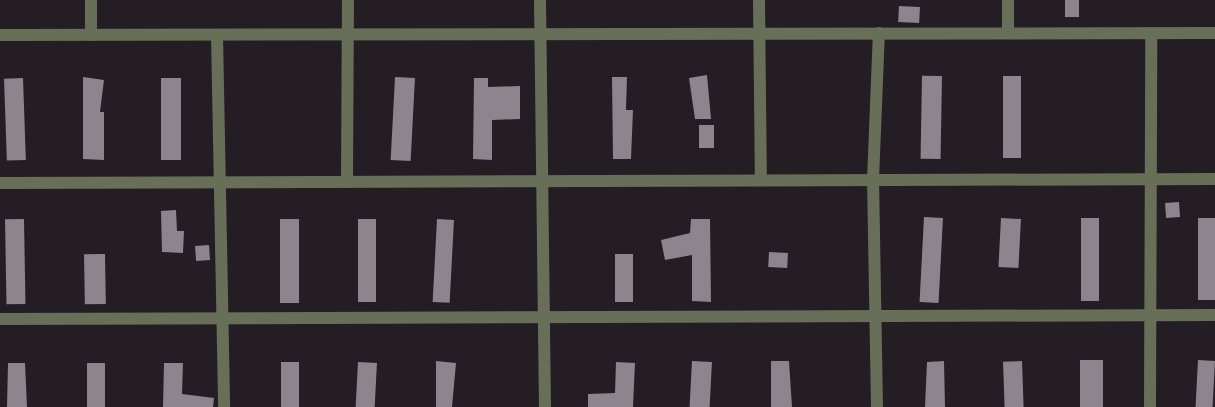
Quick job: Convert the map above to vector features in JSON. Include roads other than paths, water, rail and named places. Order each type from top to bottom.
[{"type":"street","points":[[91,0],[91,35]]},
{"type":"street","points":[[347,182],[348,0]]},
{"type":"street","points":[[540,0],[540,181],[545,407]]},
{"type":"street","points":[[759,0],[761,180]]},
{"type":"street","points":[[1008,0],[1008,33]]},
{"type":"street","points":[[0,36],[1215,32]]},
{"type":"street","points":[[877,407],[874,316],[874,180],[879,33]]},
{"type":"street","points":[[1150,407],[1151,33]]},
{"type":"street","points":[[217,35],[224,407]]},
{"type":"street","points":[[0,183],[1215,179]]},
{"type":"street","points":[[0,319],[1215,315]]}]
